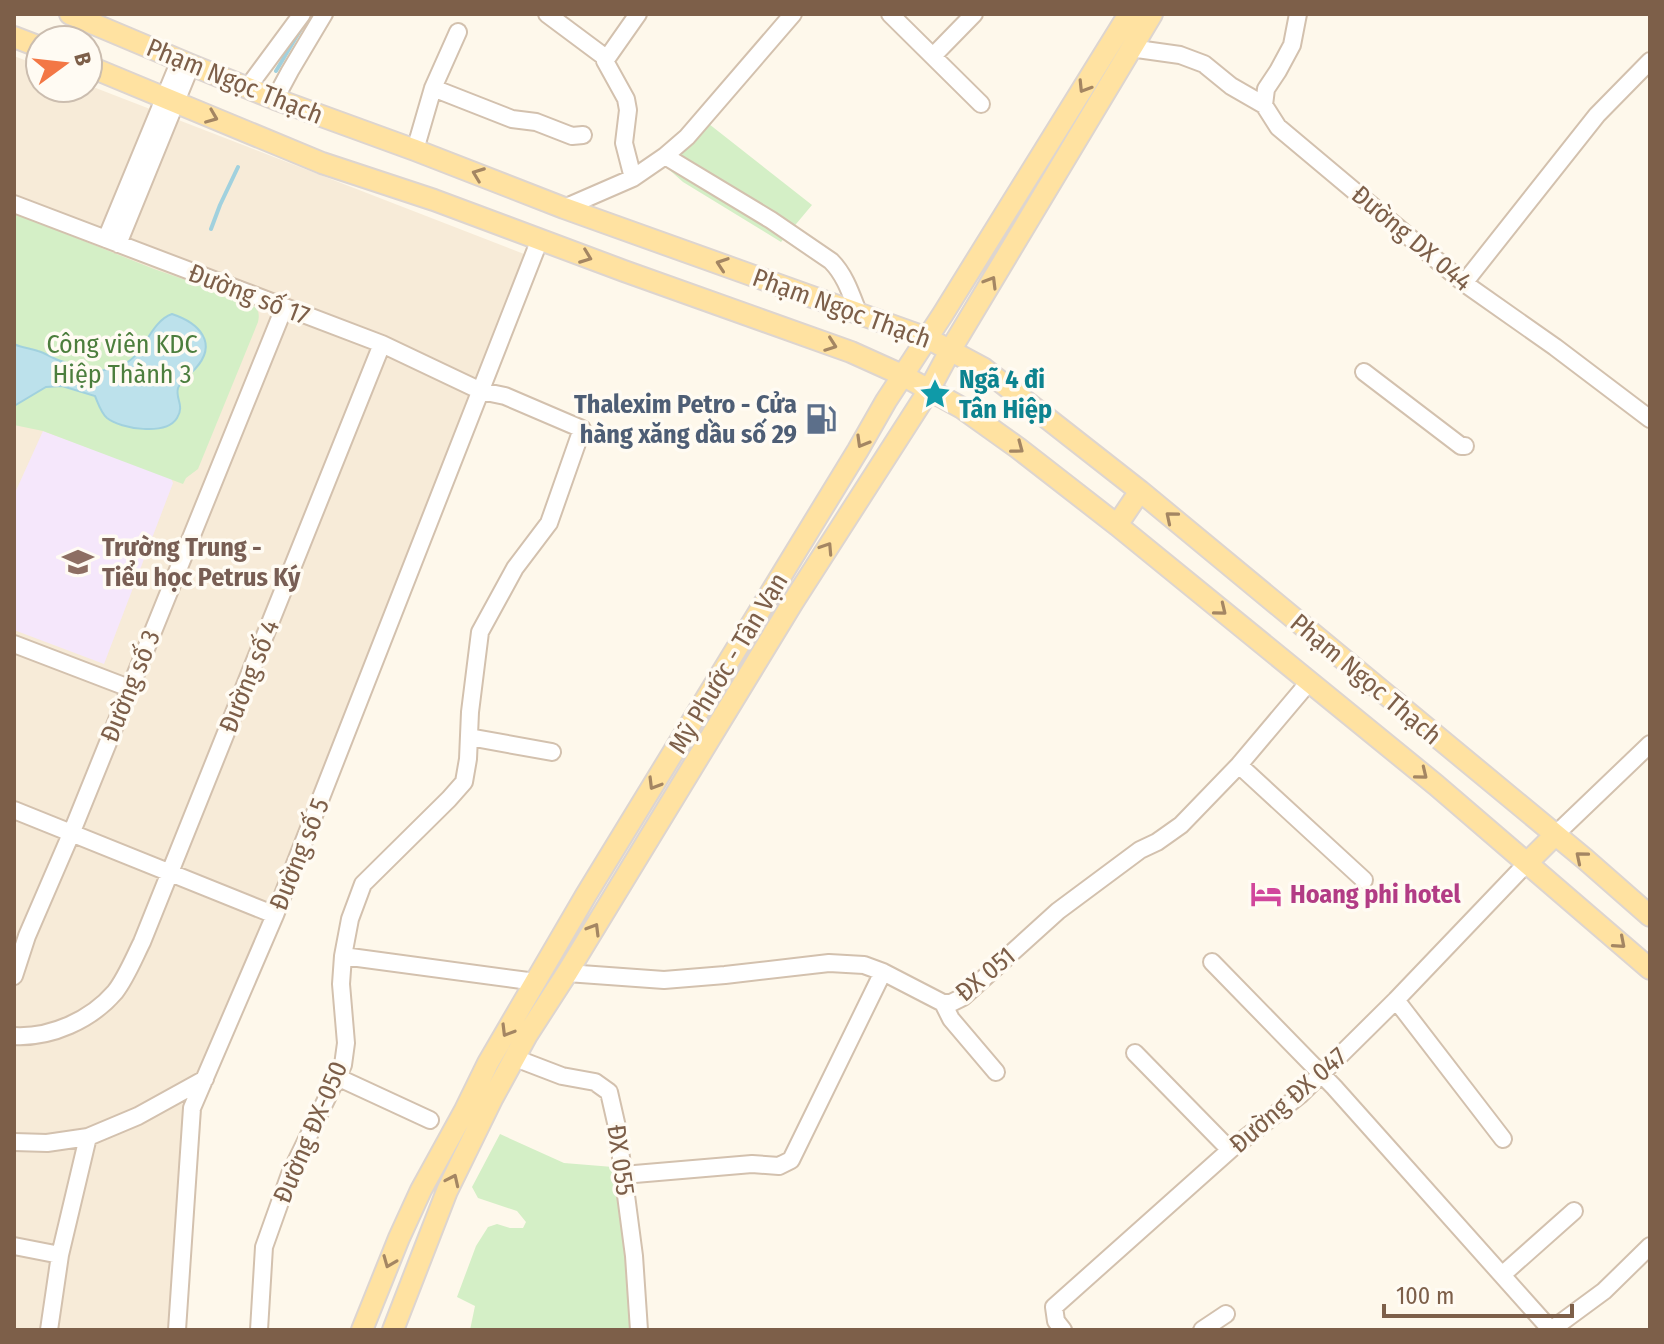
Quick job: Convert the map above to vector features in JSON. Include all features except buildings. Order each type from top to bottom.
[{"type":"main road","name":"Phạm Ngọc Thạch","points":[[70,14],[275,99],[564,208],[858,312],[951,349],[983,368],[1140,491],[1650,916]]},
{"type":"main road","name":"Mỹ Phước - Tân Vạn","points":[[362,1330],[421,1190],[488,1063],[586,895],[902,375],[1129,14]]},
{"type":"main road","name":"Mỹ Phước - Tân Vạn","points":[[393,1330],[447,1191],[515,1058],[793,602],[929,390],[1152,14]]},
{"type":"main road","name":"Phạm Ngọc Thạch","points":[[104,73],[322,163],[434,200],[851,352],[902,375],[962,408],[1117,525],[1436,785],[1650,969]]},
{"type":"main road","points":[[1117,525],[1140,491]]},
{"type":"main road","points":[[1527,863],[1555,835]]},
{"type":"street","points":[[248,87],[302,14]]},
{"type":"street","points":[[275,99],[324,14]]},
{"type":"street","points":[[547,14],[606,58]]},
{"type":"street","points":[[633,178],[624,143],[628,110],[626,99],[605,63],[638,14]]},
{"type":"street","points":[[564,208],[633,178],[665,156],[687,137],[793,14]]},
{"type":"street","points":[[890,14],[981,104]]},
{"type":"street","points":[[934,55],[974,14]]},
{"type":"street","points":[[1130,48],[1180,55],[1204,64],[1231,86],[1264,105],[1266,89],[1292,45],[1298,14]]},
{"type":"street","points":[[415,150],[433,88],[458,32]]},
{"type":"street","points":[[1464,283],[1597,115],[1650,61]]},
{"type":"street","points":[[112,242],[185,63]]},
{"type":"street","points":[[433,88],[512,119],[536,122],[572,136],[583,135]]},
{"type":"street","name":"Đường DX 044","points":[[1264,105],[1278,127],[1464,283],[1650,419]]},
{"type":"street","points":[[665,156],[771,220],[831,261],[847,284],[858,312]]},
{"type":"street","name":"Đường số 17","points":[[14,204],[382,344],[481,391],[505,396],[582,429]]},
{"type":"street","name":"Đường số 5","points":[[177,1330],[192,1108],[275,915],[540,239]]},
{"type":"street","name":"Đường số 3","points":[[14,976],[20,933],[71,834],[284,308]]},
{"type":"street","name":"Đường số 4","points":[[14,1036],[25,1037],[69,1026],[96,1010],[116,990],[142,942],[382,344]]},
{"type":"street","points":[[1364,372],[1465,446]]},
{"type":"street","name":"Đường ĐX-050","points":[[259,1330],[264,1247],[290,1174],[343,1065],[346,1043],[341,984],[350,919],[363,884],[464,782],[480,632],[515,568],[549,523],[582,429]]},
{"type":"street","points":[[14,644],[129,688]]},
{"type":"street","name":"ĐX 051","points":[[567,973],[664,980],[829,963],[864,965],[943,1003],[951,1003],[963,997],[1058,911],[1140,850],[1181,825],[1239,765],[1309,682]]},
{"type":"street","points":[[469,737],[552,752]]},
{"type":"street","points":[[1555,835],[1650,744]]},
{"type":"street","points":[[1239,765],[1364,880]]},
{"type":"street","points":[[14,810],[275,915]]},
{"type":"street","name":"Đường ĐX 047","points":[[1063,1330],[1056,1321],[1054,1307],[1230,1150],[1300,1095],[1527,863]]},
{"type":"street","points":[[343,956],[536,982]]},
{"type":"street","points":[[1212,962],[1321,1074],[1551,1330],[1604,1291],[1650,1246]]},
{"type":"street","points":[[623,1175],[752,1164],[779,1166],[791,1160],[883,972]]},
{"type":"street","points":[[1396,1000],[1503,1139]]},
{"type":"street","points":[[943,1003],[951,1019],[996,1072]]},
{"type":"street","points":[[1135,1053],[1230,1150]]},
{"type":"street","name":"ĐX 055","points":[[515,1058],[562,1076],[595,1082],[609,1092],[617,1127],[634,1256],[639,1330]]},
{"type":"street","points":[[337,1077],[430,1120]]},
{"type":"street","points":[[14,1142],[47,1143],[88,1137],[138,1116],[205,1079]]},
{"type":"street","points":[[49,1330],[60,1255],[88,1137]]},
{"type":"street","points":[[1502,1275],[1574,1211]]},
{"type":"street","points":[[14,1246],[60,1255]]},
{"type":"street","points":[[1202,1330],[1226,1314]]},
{"type":"shaded area","points":[[14,56],[24,60],[24,104],[104,104],[104,91],[524,254],[204,1078],[186,1330],[14,1330]]},
{"type":"shaded area","name":"Trường Trung - Tiểu học Petrus Ký","points":[[43,431],[171,478],[173,483],[104,664],[14,630],[14,495]]},
{"type":"green space","points":[[709,124],[812,205],[781,242],[683,182],[665,166]]},
{"type":"green space","name":"Công viên KDC Hiệp Thành 3","points":[[14,213],[154,269],[244,300],[256,308],[258,322],[198,469],[183,484],[43,431],[14,425]]},
{"type":"green space","points":[[500,1134],[564,1163],[613,1167],[631,1330],[470,1330],[475,1306],[457,1297],[476,1246],[488,1227],[497,1224],[523,1228],[526,1222],[517,1211],[478,1198],[472,1187]]},
{"type":"water","points":[[172,314],[190,323],[203,335],[205,351],[202,360],[178,388],[180,409],[171,424],[154,429],[122,425],[105,416],[95,396],[62,386],[46,387],[14,406],[14,344],[82,368],[113,369],[132,359],[158,324]]},
{"type":"waterway","points":[[276,71],[301,29]]},
{"type":"waterway","points":[[211,229],[238,167]]},
{"type":"place","name":"Ngã 4 đi Tân Hiệp","points":[[935,394]]},
{"type":"place","name":"Thalexim Petro - Cửa hàng xăng dầu số 29","points":[[821,419]]},
{"type":"place","name":"Trường Trung - Tiểu học Petrus Ký","points":[[78,562]]},
{"type":"place","name":"Hoang phi hotel","points":[[1266,894]]}]
